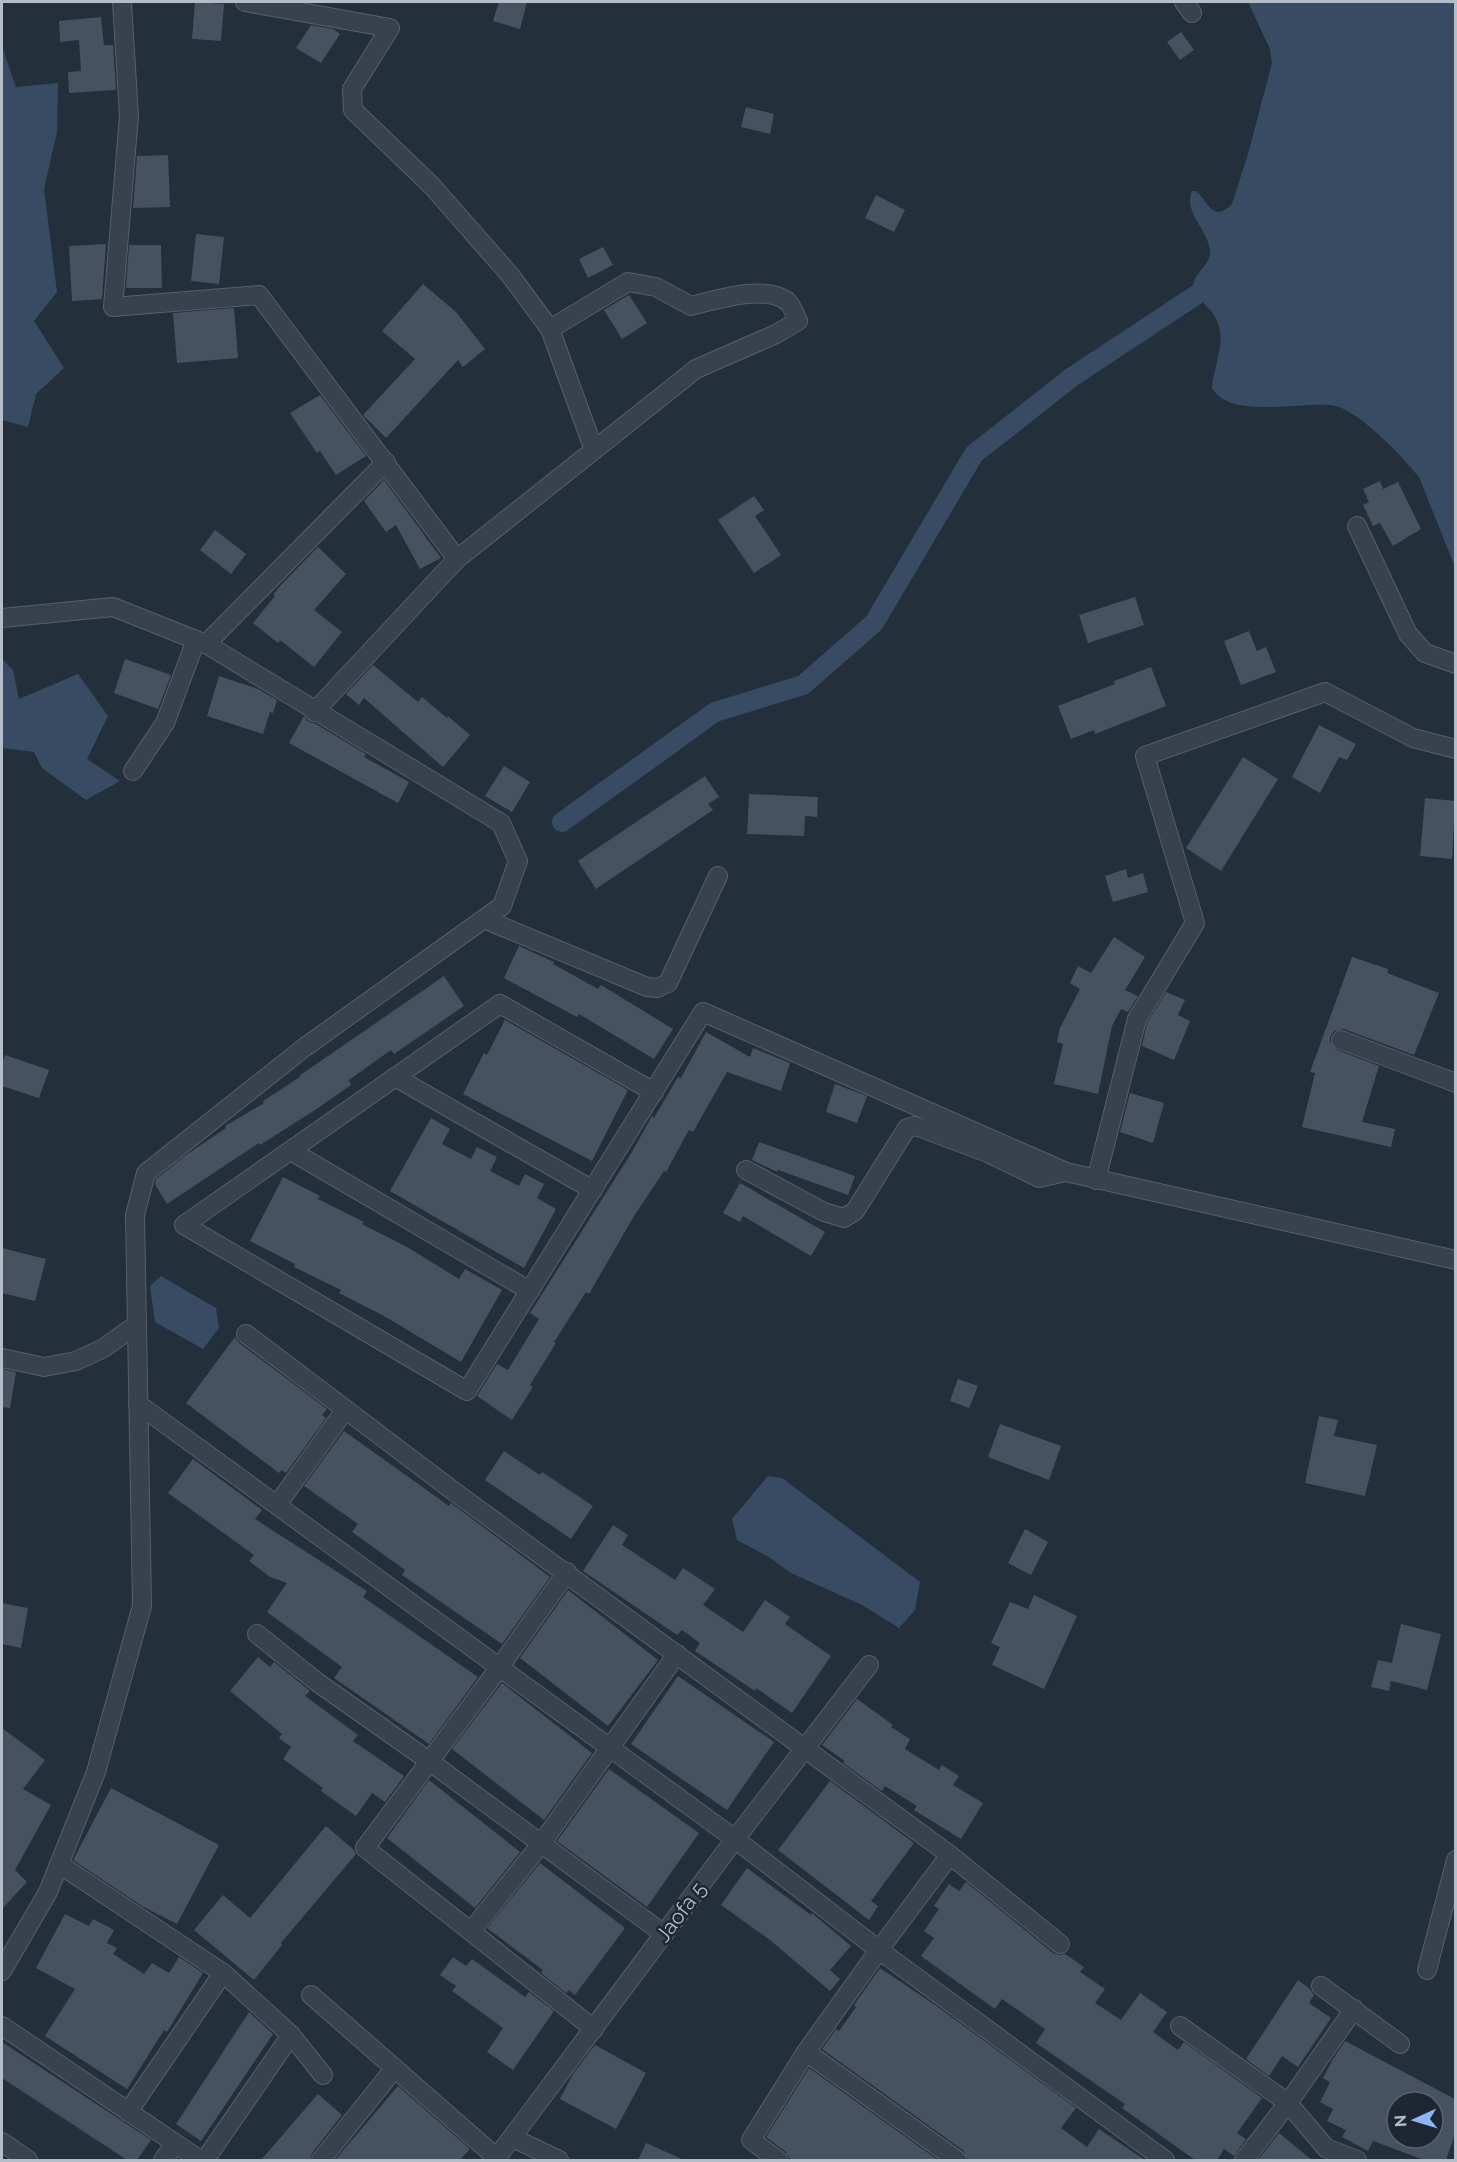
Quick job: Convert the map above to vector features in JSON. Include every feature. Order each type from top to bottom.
[{"type":"street","points":[[122,2],[129,116],[113,307],[259,296],[457,559]]},
{"type":"street","points":[[245,2],[390,28],[352,89],[353,110],[432,186],[510,275],[550,329],[594,450]]},
{"type":"street","points":[[314,712],[457,559],[696,369],[776,334],[798,321],[788,302],[773,295],[738,294],[691,306],[656,287],[628,282],[550,329]]},
{"type":"street","points":[[133,771],[165,723],[201,642],[386,462]]},
{"type":"street","points":[[1357,526],[1408,634],[1425,653],[1455,664]]},
{"type":"street","points":[[2,618],[113,607],[201,642],[501,823],[518,861],[502,906],[305,1047],[146,1173],[135,1215],[142,1606],[96,1772],[48,1892],[2,1971]]},
{"type":"street","points":[[1096,1180],[1137,1019],[1195,923],[1146,756],[1325,692],[1413,738],[1455,749]]},
{"type":"street","points":[[484,918],[647,987],[657,988],[668,982],[718,876]]},
{"type":"street","points":[[654,1092],[500,1004],[184,1225],[467,1391],[593,1190],[654,1092],[704,1011],[1066,1172],[1455,1260]]},
{"type":"street","points":[[1341,1040],[1455,1083]]},
{"type":"street","points":[[395,1077],[593,1190]]},
{"type":"street","points":[[746,1170],[824,1212],[844,1218],[855,1211],[910,1126],[988,1153],[1039,1178],[1066,1172]]},
{"type":"street","points":[[291,1151],[530,1291]]},
{"type":"street","points":[[2,1358],[44,1367],[76,1361],[104,1348],[137,1324]]},
{"type":"street","points":[[246,1334],[345,1410],[950,1855],[1060,1944]]},
{"type":"street","points":[[138,1404],[735,1839],[879,1950],[1165,2160]]},
{"type":"street","points":[[277,1505],[345,1410]]},
{"type":"street","points":[[567,1572],[499,1668],[365,1848],[594,2029]]},
{"type":"street","points":[[257,1634],[317,1682],[429,1761],[664,1935]]},
{"type":"street","points":[[471,1930],[541,1844],[677,1654]]},
{"type":"street","name":"Jaofa 5","points":[[496,2159],[735,1839],[869,1665]]},
{"type":"street","points":[[778,2160],[751,2140],[806,2052],[950,1855]]},
{"type":"street","points":[[1427,1970],[1455,1860]]},
{"type":"street","points":[[60,1864],[223,1973],[291,2035],[323,2075]]},
{"type":"street","points":[[128,2112],[223,1973]]},
{"type":"street","points":[[1321,1986],[1400,2044]]},
{"type":"street","points":[[311,1995],[496,2159]]},
{"type":"street","points":[[1244,2160],[1288,2103],[1354,2009]]},
{"type":"street","points":[[2,2026],[200,2160]]},
{"type":"street","points":[[1180,2026],[1288,2103],[1326,2148],[1357,2160]]},
{"type":"street","points":[[205,2160],[291,2035]]},
{"type":"street","points":[[806,2052],[957,2160]]},
{"type":"street","points":[[321,2160],[394,2069]]},
{"type":"street","points":[[513,2138],[559,2160]]},
{"type":"street","points":[[2,2142],[28,2160]]},
{"type":"street","points":[[163,2160],[175,2144]]},
{"type":"water","points":[[1248,2],[1455,2],[1455,567],[1419,477],[1392,448],[1357,417],[1336,406],[1251,407],[1235,404],[1221,398],[1212,388],[1220,346],[1220,329],[1213,313],[1193,291],[1195,279],[1208,260],[1210,249],[1193,213],[1190,198],[1192,191],[1196,191],[1211,209],[1220,212],[1225,210],[1232,204],[1248,154],[1272,63],[1270,49]]},
{"type":"water","points":[[2,47],[16,87],[58,83],[57,132],[44,189],[57,292],[34,321],[64,368],[36,394],[28,427],[2,420]]},
{"type":"water","points":[[2,659],[13,670],[19,699],[78,674],[108,716],[87,759],[120,781],[86,800],[42,768],[34,752],[2,748]]},
{"type":"water","points":[[161,1276],[216,1308],[219,1328],[203,1349],[155,1322],[150,1286]]},
{"type":"water","points":[[768,1476],[782,1478],[920,1582],[915,1610],[899,1628],[862,1605],[791,1573],[769,1557],[737,1540],[732,1519]]},
{"type":"building","points":[[195,2],[224,4],[221,41],[192,39]]},
{"type":"building","points":[[499,2],[527,2],[520,29],[493,21]]},
{"type":"building","points":[[101,17],[104,45],[113,45],[116,90],[69,93],[68,72],[81,71],[79,40],[60,42],[59,21]]},
{"type":"building","points":[[311,25],[333,29],[340,34],[321,63],[296,48]]},
{"type":"building","points":[[1181,32],[1194,50],[1180,60],[1167,42]]},
{"type":"building","points":[[746,107],[774,114],[770,134],[741,127]]},
{"type":"building","points":[[168,155],[170,207],[133,208],[137,156]]},
{"type":"building","points":[[876,195],[905,210],[894,232],[865,218]]},
{"type":"building","points":[[196,234],[224,237],[219,284],[191,281]]},
{"type":"building","points":[[106,244],[102,299],[72,301],[69,246]]},
{"type":"building","points":[[129,245],[161,245],[162,288],[126,288]]},
{"type":"building","points":[[603,247],[613,265],[588,278],[579,259]]},
{"type":"building","points":[[423,284],[456,312],[485,349],[463,367],[458,360],[386,438],[363,415],[415,359],[382,331]]},
{"type":"building","points":[[629,295],[647,323],[622,339],[604,310]]},
{"type":"building","points":[[234,308],[238,358],[177,363],[173,313]]},
{"type":"building","points":[[320,395],[366,456],[336,475],[320,451],[317,453],[290,413]]},
{"type":"building","points":[[384,480],[441,558],[420,569],[396,525],[386,532],[364,501]]},
{"type":"building","points":[[1380,481],[1383,489],[1398,482],[1421,529],[1393,546],[1380,523],[1373,526],[1363,505],[1369,502],[1363,489]]},
{"type":"building","points":[[754,496],[764,510],[755,516],[781,555],[754,573],[718,520]]},
{"type":"building","points":[[215,530],[246,554],[231,574],[200,550]]},
{"type":"building","points":[[318,547],[346,574],[314,610],[342,632],[314,667],[280,640],[278,643],[253,623],[275,596],[273,595],[280,586]]},
{"type":"building","points":[[1135,597],[1144,625],[1088,643],[1079,615]]},
{"type":"building","points":[[1249,631],[1257,651],[1266,647],[1276,672],[1241,685],[1224,641]]},
{"type":"building","points":[[125,659],[171,675],[158,709],[114,693]]},
{"type":"building","points":[[373,665],[418,702],[422,697],[470,735],[443,767],[364,698],[359,705],[346,694]]},
{"type":"building","points":[[1151,667],[1166,706],[1095,734],[1094,730],[1071,739],[1058,706]]},
{"type":"building","points":[[219,676],[258,689],[277,700],[273,713],[270,712],[263,734],[207,716]]},
{"type":"building","points":[[304,716],[307,721],[366,754],[364,757],[409,782],[398,803],[289,743]]},
{"type":"building","points":[[1319,725],[1356,744],[1347,760],[1339,757],[1320,793],[1292,777]]},
{"type":"building","points":[[1243,757],[1278,779],[1221,871],[1186,848]]},
{"type":"building","points":[[504,766],[530,782],[512,812],[485,796]]},
{"type":"building","points":[[705,776],[719,797],[708,804],[713,810],[596,889],[578,861]]},
{"type":"building","points":[[749,794],[818,797],[817,817],[805,816],[804,836],[747,834]]},
{"type":"building","points":[[1425,798],[1455,801],[1452,859],[1420,856]]},
{"type":"building","points":[[1126,869],[1128,878],[1143,873],[1148,892],[1113,902],[1105,876]]},
{"type":"building","points":[[1114,937],[1145,957],[1125,990],[1138,996],[1128,1012],[1121,1009],[1112,1026],[1098,1094],[1054,1084],[1063,1044],[1057,1042],[1060,1028],[1080,989],[1070,983],[1078,966],[1091,973]]},
{"type":"building","points":[[519,946],[554,962],[553,964],[598,989],[601,985],[673,1029],[654,1059],[579,1014],[577,1017],[504,978]]},
{"type":"building","points":[[1352,957],[1388,969],[1387,973],[1439,993],[1414,1055],[1344,1029],[1334,1031],[1330,1037],[1330,1042],[1337,1050],[1379,1066],[1362,1122],[1395,1129],[1391,1147],[1302,1127],[1315,1073],[1310,1072]]},
{"type":"building","points":[[444,976],[464,1006],[394,1054],[391,1050],[349,1080],[351,1085],[315,1110],[260,1145],[259,1143],[167,1204],[155,1184],[156,1179],[226,1128],[225,1126],[264,1103],[263,1101]]},
{"type":"building","points":[[1166,992],[1185,1000],[1178,1015],[1190,1021],[1174,1060],[1142,1046],[1147,1023]]},
{"type":"building","points":[[505,1020],[628,1090],[592,1161],[463,1094],[484,1053],[487,1055]]},
{"type":"building","points":[[706,1032],[750,1057],[753,1048],[790,1063],[781,1091],[727,1072],[693,1132],[689,1130],[666,1172],[664,1171],[634,1216],[589,1294],[586,1292],[554,1342],[556,1343],[530,1385],[533,1387],[512,1420],[477,1396],[497,1364],[508,1370],[539,1319],[530,1313],[632,1152],[652,1116],[654,1118],[678,1077],[681,1078]]},
{"type":"building","points":[[5,1055],[49,1070],[39,1098],[2,1086],[2,1064]]},
{"type":"building","points":[[835,1084],[867,1096],[857,1123],[826,1112]]},
{"type":"building","points":[[1130,1093],[1164,1103],[1153,1143],[1120,1132]]},
{"type":"building","points":[[431,1118],[450,1129],[442,1144],[471,1159],[477,1147],[497,1157],[490,1171],[519,1186],[525,1174],[544,1184],[537,1198],[556,1209],[524,1268],[390,1191]]},
{"type":"building","points":[[759,1142],[855,1176],[848,1195],[778,1170],[777,1172],[752,1160]]},
{"type":"building","points":[[283,1177],[320,1196],[318,1199],[364,1222],[362,1224],[407,1247],[459,1279],[465,1269],[502,1290],[461,1362],[384,1316],[339,1293],[341,1290],[294,1267],[295,1264],[250,1241]]},
{"type":"building","points":[[740,1183],[825,1232],[811,1256],[743,1216],[740,1222],[723,1213]]},
{"type":"building","points":[[2,1248],[46,1259],[35,1301],[2,1293]]},
{"type":"building","points":[[235,1337],[239,1343],[327,1409],[322,1415],[326,1418],[286,1473],[281,1470],[279,1473],[186,1403]]},
{"type":"building","points":[[2,1369],[16,1372],[10,1408],[2,1407]]},
{"type":"building","points":[[958,1379],[978,1386],[969,1408],[950,1401]]},
{"type":"building","points":[[1319,1416],[1338,1420],[1334,1436],[1377,1445],[1365,1496],[1305,1483]]},
{"type":"building","points":[[1000,1424],[1061,1446],[1049,1480],[988,1457]]},
{"type":"building","points":[[344,1431],[449,1506],[451,1503],[550,1577],[502,1644],[402,1575],[405,1570],[352,1532],[358,1524],[304,1486]]},
{"type":"building","points":[[504,1451],[540,1475],[542,1472],[593,1506],[571,1539],[485,1480]]},
{"type":"building","points":[[193,1459],[262,1510],[255,1519],[367,1591],[363,1597],[478,1677],[429,1744],[334,1678],[342,1667],[267,1612],[287,1583],[270,1577],[249,1561],[254,1555],[168,1493]]},
{"type":"building","points":[[613,1525],[628,1535],[622,1545],[675,1580],[683,1568],[715,1589],[703,1605],[743,1632],[765,1600],[790,1617],[785,1624],[831,1656],[792,1713],[695,1651],[700,1643],[682,1630],[677,1635],[583,1571]]},
{"type":"building","points":[[1025,1529],[1048,1542],[1031,1575],[1008,1563]]},
{"type":"building","points":[[568,1590],[658,1660],[608,1726],[520,1658]]},
{"type":"building","points":[[1034,1595],[1077,1616],[1044,1689],[992,1665],[1000,1647],[991,1643],[1010,1602],[1028,1609]]},
{"type":"building","points":[[2,1603],[28,1608],[21,1648],[2,1644]]},
{"type":"building","points":[[1401,1624],[1441,1634],[1427,1690],[1391,1681],[1389,1691],[1371,1687],[1378,1660],[1392,1663]]},
{"type":"building","points":[[258,1657],[270,1667],[274,1662],[310,1691],[305,1696],[358,1735],[353,1741],[404,1776],[385,1802],[372,1793],[356,1816],[321,1791],[323,1788],[283,1759],[291,1747],[279,1738],[282,1734],[230,1691]]},
{"type":"building","points":[[678,1676],[774,1742],[727,1810],[631,1744]]},
{"type":"building","points":[[502,1683],[592,1753],[544,1820],[452,1749]]},
{"type":"building","points":[[857,1699],[893,1725],[891,1727],[910,1739],[905,1749],[939,1770],[942,1765],[959,1776],[953,1785],[983,1803],[961,1839],[914,1810],[917,1806],[885,1786],[882,1791],[822,1745]]},
{"type":"building","points":[[2,1728],[45,1760],[23,1789],[51,1805],[15,1870],[27,1882],[2,1909]]},
{"type":"building","points":[[609,1769],[699,1833],[647,1907],[557,1841]]},
{"type":"building","points":[[429,1780],[520,1852],[475,1908],[387,1838]]},
{"type":"building","points":[[830,1781],[914,1843],[871,1901],[878,1906],[869,1920],[778,1850]]},
{"type":"building","points":[[111,1788],[219,1845],[177,1924],[142,1906],[73,1860]]},
{"type":"building","points":[[326,1826],[356,1854],[281,1943],[282,1945],[254,1980],[194,1930],[223,1895],[250,1918]]},
{"type":"building","points":[[540,1863],[625,1928],[575,1995],[569,1990],[566,1993],[541,1973],[543,1970],[487,1928]]},
{"type":"building","points":[[747,1868],[811,1915],[812,1913],[851,1946],[830,1970],[840,1979],[830,1991],[770,1940],[721,1905]]},
{"type":"building","points":[[966,1882],[1053,1953],[1065,1954],[1084,1967],[1080,1972],[1105,1989],[1095,2003],[1121,2020],[1140,1993],[1167,2012],[1153,2032],[1178,2050],[1184,2042],[1262,2098],[1237,2133],[1246,2139],[1234,2156],[1224,2149],[1217,2160],[1195,2160],[1122,2108],[1125,2104],[1036,2043],[1045,2029],[1002,1999],[995,2009],[921,1956],[934,1938],[924,1931],[939,1909],[934,1906],[949,1884],[959,1891]]},
{"type":"building","points":[[65,1914],[89,1926],[93,1919],[114,1930],[107,1943],[117,1948],[113,1954],[144,1974],[152,1963],[169,1973],[179,1957],[203,1973],[167,2032],[164,2030],[127,2089],[45,2036],[75,1989],[36,1968]]},
{"type":"building","points":[[453,1957],[466,1966],[472,1959],[525,1997],[529,1992],[554,2011],[513,2070],[487,2052],[503,2028],[452,1991],[456,1986],[440,1975]]},
{"type":"building","points":[[880,1968],[938,2007],[1076,2108],[1061,2128],[1087,2147],[1099,2129],[1145,2160],[968,2160],[964,2151],[822,2049],[836,2029],[839,2031]]},
{"type":"building","points":[[1298,1980],[1314,1995],[1309,2003],[1331,2018],[1298,2067],[1282,2056],[1269,2076],[1246,2059]]},
{"type":"building","points":[[249,2012],[273,2034],[201,2141],[176,2124]]},
{"type":"building","points":[[1345,2041],[1438,2090],[1385,2090],[1385,2145],[1373,2141],[1368,2151],[1342,2137],[1346,2130],[1327,2121],[1333,2109],[1320,2102],[1330,2082],[1323,2078]]},
{"type":"building","points":[[2,2042],[151,2140],[137,2160],[127,2160],[2,2078]]},
{"type":"building","points":[[595,2045],[646,2073],[616,2129],[560,2099],[573,2074]]},
{"type":"building","points":[[809,2068],[938,2160],[792,2160],[789,2158],[785,2151],[766,2137]]},
{"type":"building","points":[[398,2086],[470,2149],[460,2160],[335,2160]]},
{"type":"building","points":[[318,2094],[342,2115],[312,2153],[310,2160],[261,2160]]},
{"type":"building","points":[[1445,2094],[1455,2099],[1455,2134],[1446,2160],[1424,2160],[1397,2150],[1445,2150]]},
{"type":"building","points":[[1279,2133],[1312,2160],[1258,2160]]},
{"type":"building","points":[[646,2143],[684,2160],[638,2160]]},
{"type":"waterway","points":[[562,822],[715,712],[803,685],[874,623],[974,454],[1072,377],[1196,295]]}]
